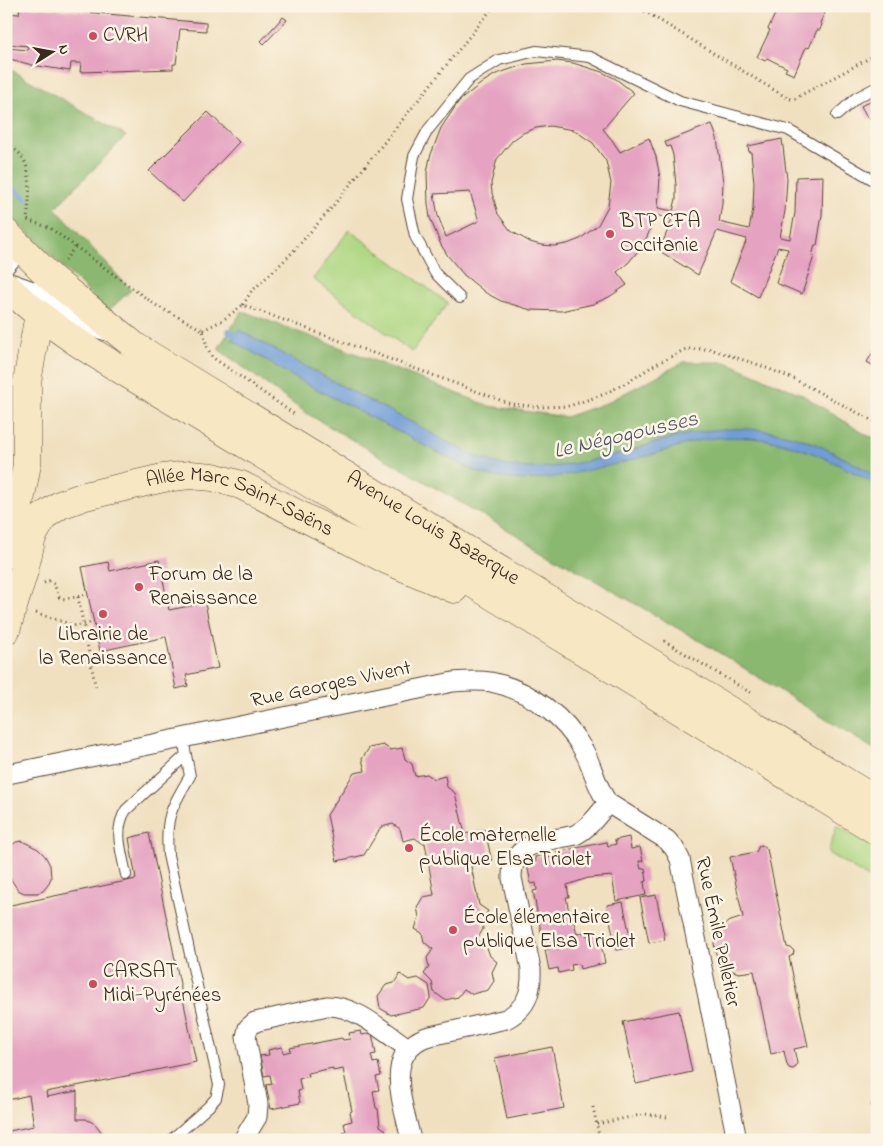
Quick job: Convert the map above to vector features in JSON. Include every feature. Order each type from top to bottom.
[{"type":"main road","name":"Avenue Louis Bazerque","points":[[12,252],[50,277],[136,347],[877,801]]},
{"type":"main road","name":"Avenue Louis Bazerque","points":[[6,286],[39,314],[88,350],[877,831]]},
{"type":"main road","points":[[6,554],[16,522],[27,464],[27,382],[39,314]]},
{"type":"main road","name":"Allée Marc Saint-Saëns","points":[[6,630],[24,572],[32,537],[44,516],[60,505],[84,496],[163,478],[190,475],[213,477],[241,485],[389,561],[540,626]]},
{"type":"street","points":[[6,281],[38,293],[79,323],[120,335]]},
{"type":"street","name":"Rue Georges Vivent","points":[[7,774],[184,747],[453,682],[473,681],[491,682],[525,695],[542,704],[558,716],[576,736],[585,752],[602,794],[608,802]]},
{"type":"street","points":[[411,1140],[398,1078],[402,1057],[408,1048],[417,1040],[426,1037],[506,1019],[523,1006],[529,995],[532,984],[532,969],[512,878],[512,867],[515,858],[525,847],[581,832],[608,802]]},
{"type":"street","name":"Rue Émile Pelletier","points":[[608,802],[667,840],[680,859],[737,1140]]},
{"type":"street","points":[[243,1140],[257,1117],[258,1104],[246,1037],[248,1028],[255,1022],[327,1006],[338,1006],[350,1009],[408,1048]]},
{"type":"lane","points":[[460,298],[435,274],[415,236],[407,199],[408,191],[414,156],[428,130],[469,79],[499,60],[536,51],[590,57],[680,100],[788,130],[877,182]]},
{"type":"lane","points":[[837,115],[856,98],[877,87]]},
{"type":"lane","points":[[126,875],[119,838],[121,817],[184,747]]},
{"type":"lane","points":[[171,1140],[209,1106],[216,1098],[219,1086],[166,834],[169,815],[190,776],[184,747]]},
{"type":"path","points":[[203,330],[223,320],[243,305],[250,292],[288,257],[329,211],[494,6]]},
{"type":"path","points":[[636,6],[789,99],[794,99],[877,54]]},
{"type":"path","points":[[6,146],[17,151],[26,165],[30,182],[27,220],[50,228],[157,306],[203,330],[207,347],[212,357],[302,419]]},
{"type":"path","points":[[243,305],[511,404],[542,408],[569,406],[602,395],[686,349],[710,349],[794,378],[877,423]]},
{"type":"path","points":[[43,584],[49,581],[54,584],[59,597],[63,599],[88,595]]},
{"type":"path","points":[[78,597],[96,689]]},
{"type":"path","points":[[36,613],[76,626],[94,622]]},
{"type":"path","points":[[659,637],[752,694]]},
{"type":"path","points":[[593,1107],[600,1140]]},
{"type":"path","points":[[597,1124],[645,1114],[667,1117]]},
{"type":"green space","points":[[6,67],[126,136],[55,208],[131,290],[108,311],[6,212]]},
{"type":"green space","points":[[349,230],[448,303],[412,352],[313,279]]},
{"type":"green space","points":[[242,311],[489,406],[566,417],[606,403],[684,362],[726,362],[801,394],[868,436],[877,438],[877,751],[710,647],[306,413],[218,349]]},
{"type":"green space","points":[[837,825],[877,850],[877,883],[828,853]]},
{"type":"water","points":[[239,330],[463,450],[502,465],[540,468],[564,465],[610,456],[694,433],[724,429],[754,429],[784,434],[813,443],[877,476],[877,485],[838,464],[800,448],[760,439],[739,437],[699,441],[624,462],[550,478],[519,479],[488,475],[472,470],[299,380],[232,340]]},
{"type":"building","name":"CVRH","points":[[20,6],[206,23],[206,31],[180,29],[176,64],[173,64],[173,69],[80,72],[81,63],[71,63],[70,71],[32,65],[6,58],[6,48],[28,50],[28,46],[6,44],[6,13],[19,14]]},
{"type":"building","points":[[779,6],[828,6],[820,23],[822,24],[820,30],[817,30],[809,48],[806,47],[794,75],[785,71],[787,68],[767,58],[765,61],[757,57]]},
{"type":"building","points":[[283,17],[287,20],[264,44],[261,41]]},
{"type":"building","points":[[557,61],[573,63],[602,72],[616,79],[634,93],[603,129],[620,152],[649,138],[656,157],[660,177],[658,208],[673,211],[676,199],[673,155],[670,146],[667,147],[665,142],[712,124],[717,138],[723,182],[719,222],[749,229],[753,209],[754,182],[751,152],[749,152],[748,146],[782,139],[787,179],[785,211],[780,237],[790,239],[795,213],[796,177],[823,176],[822,215],[817,245],[815,245],[812,256],[814,256],[802,294],[776,283],[788,249],[778,247],[758,297],[730,281],[747,239],[717,231],[698,275],[658,250],[672,219],[656,215],[641,247],[629,262],[617,272],[627,285],[609,297],[593,304],[561,311],[531,310],[501,301],[486,293],[464,275],[441,245],[430,218],[427,173],[430,157],[441,128],[459,101],[496,74],[526,64]],"holes":[[[550,126],[574,130],[593,143],[606,161],[611,183],[608,206],[598,225],[580,239],[554,246],[530,242],[511,231],[498,214],[491,183],[497,159],[513,140],[523,133],[536,128]],[[470,192],[479,221],[446,237],[438,216],[434,194]]]},
{"type":"building","points":[[877,97],[877,114],[868,119],[861,106]]},
{"type":"building","points":[[208,112],[239,142],[183,202],[149,171]]},
{"type":"building","points":[[877,345],[877,368],[867,362]]},
{"type":"building","points":[[159,560],[169,610],[205,603],[218,668],[186,675],[188,686],[176,689],[166,637],[100,651],[82,567],[108,562],[110,571]]},
{"type":"building","points":[[383,745],[391,750],[402,748],[405,759],[412,764],[415,776],[427,774],[434,779],[445,776],[447,787],[455,793],[465,834],[485,830],[492,862],[471,866],[479,905],[488,911],[482,921],[483,929],[477,940],[486,945],[490,956],[497,962],[492,972],[494,981],[488,990],[472,994],[464,989],[458,997],[445,1000],[434,992],[432,982],[424,974],[429,967],[427,958],[433,949],[424,942],[422,933],[415,929],[419,917],[417,907],[423,897],[434,895],[425,843],[415,838],[403,841],[400,829],[393,824],[381,827],[364,855],[337,861],[327,815],[354,773],[365,771],[362,759],[369,748]]},
{"type":"building","name":"CARSAT Midi-Pyrénées","points":[[149,833],[196,1062],[46,1092],[47,1097],[77,1091],[77,1119],[86,1119],[95,1124],[108,1140],[11,1140],[9,1131],[34,1126],[29,1095],[8,1100],[6,1092],[6,906],[136,879],[129,838]]},
{"type":"building","points":[[629,837],[631,849],[640,847],[643,861],[639,861],[641,869],[645,868],[647,881],[644,882],[646,895],[616,901],[612,876],[588,878],[567,885],[569,897],[566,897],[571,922],[574,922],[577,934],[586,932],[587,936],[599,934],[605,963],[580,969],[579,964],[571,965],[572,970],[559,973],[558,968],[549,970],[545,950],[549,949],[547,941],[543,942],[533,891],[537,890],[536,883],[531,884],[527,864],[536,862],[535,857],[548,854],[549,858],[557,856],[556,852],[607,842],[608,846],[616,844],[615,840]]},
{"type":"building","points":[[22,841],[38,849],[50,865],[51,878],[43,891],[24,893],[18,890],[10,878],[8,861],[11,846],[16,842]]},
{"type":"building","points":[[762,845],[767,849],[787,947],[794,951],[793,955],[789,957],[808,1046],[794,1049],[797,1063],[793,1069],[787,1065],[784,1051],[771,1054],[754,971],[739,973],[730,970],[723,966],[715,951],[714,943],[722,927],[728,922],[743,917],[730,857],[756,852],[759,846]]},
{"type":"building","points":[[656,895],[665,940],[649,943],[640,898]]},
{"type":"building","points":[[623,902],[632,947],[616,950],[607,905]]},
{"type":"building","points":[[400,974],[409,980],[418,978],[429,985],[431,997],[424,1008],[391,1015],[380,1008],[378,996],[386,985],[394,983]]},
{"type":"building","points":[[679,1011],[692,1072],[636,1084],[623,1022]]},
{"type":"building","points":[[361,1031],[362,1035],[372,1033],[376,1054],[371,1055],[373,1063],[378,1062],[381,1076],[376,1077],[379,1090],[373,1091],[380,1126],[386,1130],[382,1138],[386,1140],[345,1140],[343,1133],[346,1132],[344,1123],[352,1121],[350,1112],[352,1111],[343,1069],[333,1071],[333,1068],[308,1073],[309,1076],[299,1079],[301,1090],[298,1091],[300,1103],[271,1109],[266,1085],[272,1084],[270,1075],[264,1076],[260,1056],[269,1055],[268,1050],[282,1047],[283,1053],[291,1051],[290,1048],[342,1038],[343,1040],[350,1039],[349,1033]]},
{"type":"building","points":[[552,1047],[564,1108],[507,1119],[495,1058]]},
{"type":"building","points":[[877,1094],[877,1118],[872,1113],[871,1106]]},
{"type":"waterway","name":"Le Négogousses","points":[[6,182],[25,198]]},
{"type":"waterway","name":"Le Négogousses","points":[[229,331],[243,339]]},
{"type":"place","name":"CVRH","points":[[93,36]]},
{"type":"place","name":"BTP CFA Occitanie","points":[[610,234]]},
{"type":"place","name":"Forum de la Renaissance","points":[[139,587]]},
{"type":"place","name":"Librairie de la Renaissance","points":[[103,614]]},
{"type":"place","name":"École maternelle publique Elsa Triolet","points":[[409,848]]},
{"type":"place","name":"École élémentaire publique Elsa Triolet","points":[[453,930]]},
{"type":"place","name":"CARSAT Midi-Pyrénées","points":[[93,984]]}]
